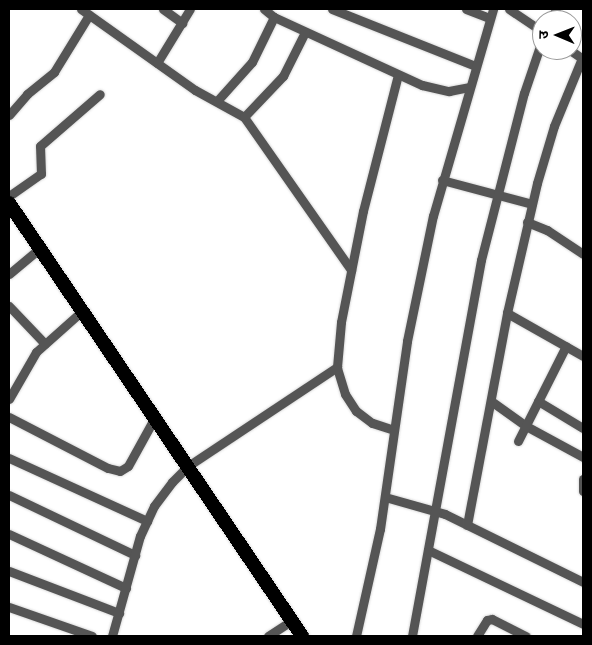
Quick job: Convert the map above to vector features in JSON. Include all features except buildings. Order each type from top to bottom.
[{"type":"highway","points":[[9,203],[302,636]]},
{"type":"street","points":[[81,9],[157,63],[244,117],[351,270]]},
{"type":"street","points":[[162,9],[182,23]]},
{"type":"street","points":[[157,63],[190,9]]},
{"type":"street","points":[[264,9],[305,32],[398,75],[448,91],[469,87]]},
{"type":"street","points":[[332,9],[474,66]]},
{"type":"street","points":[[466,9],[490,18]]},
{"type":"street","points":[[357,636],[385,497],[414,309],[442,180],[492,9]]},
{"type":"street","points":[[509,9],[532,24]]},
{"type":"street","points":[[9,116],[27,94],[54,72],[89,15]]},
{"type":"street","points":[[217,101],[252,62],[274,16]]},
{"type":"street","points":[[244,117],[283,76],[305,32]]},
{"type":"street","points":[[467,525],[507,313],[527,222],[554,126],[583,59]]},
{"type":"street","points":[[412,636],[428,550],[433,510],[481,260],[497,194],[536,60]]},
{"type":"street","points":[[394,430],[372,423],[356,411],[345,394],[337,368],[339,336],[351,270],[368,189],[398,75]]},
{"type":"street","points":[[9,196],[41,174],[40,146],[100,94]]},
{"type":"street","points":[[442,180],[532,204]]},
{"type":"street","points":[[527,222],[547,230],[583,254]]},
{"type":"street","points":[[9,274],[39,249]]},
{"type":"street","points":[[9,306],[45,344]]},
{"type":"street","points":[[9,399],[29,361],[82,311]]},
{"type":"street","points":[[507,313],[583,356]]},
{"type":"street","points":[[518,441],[566,346]]},
{"type":"street","points":[[112,636],[135,555],[147,521],[160,496],[188,466],[337,368]]},
{"type":"street","points":[[491,401],[526,426],[583,457]]},
{"type":"street","points":[[538,402],[583,428]]},
{"type":"street","points":[[9,417],[108,468],[120,471],[128,466],[155,417]]},
{"type":"street","points":[[9,458],[147,521]]},
{"type":"street","points":[[583,479],[583,491]]},
{"type":"street","points":[[9,496],[135,555]]},
{"type":"street","points":[[385,497],[433,510],[583,582]]},
{"type":"street","points":[[9,534],[126,588]]},
{"type":"street","points":[[428,550],[583,624]]},
{"type":"street","points":[[9,571],[119,613]]},
{"type":"street","points":[[9,607],[92,636]]},
{"type":"street","points":[[478,636],[487,620],[492,619],[526,636]]},
{"type":"street","points":[[268,636],[292,621]]}]
